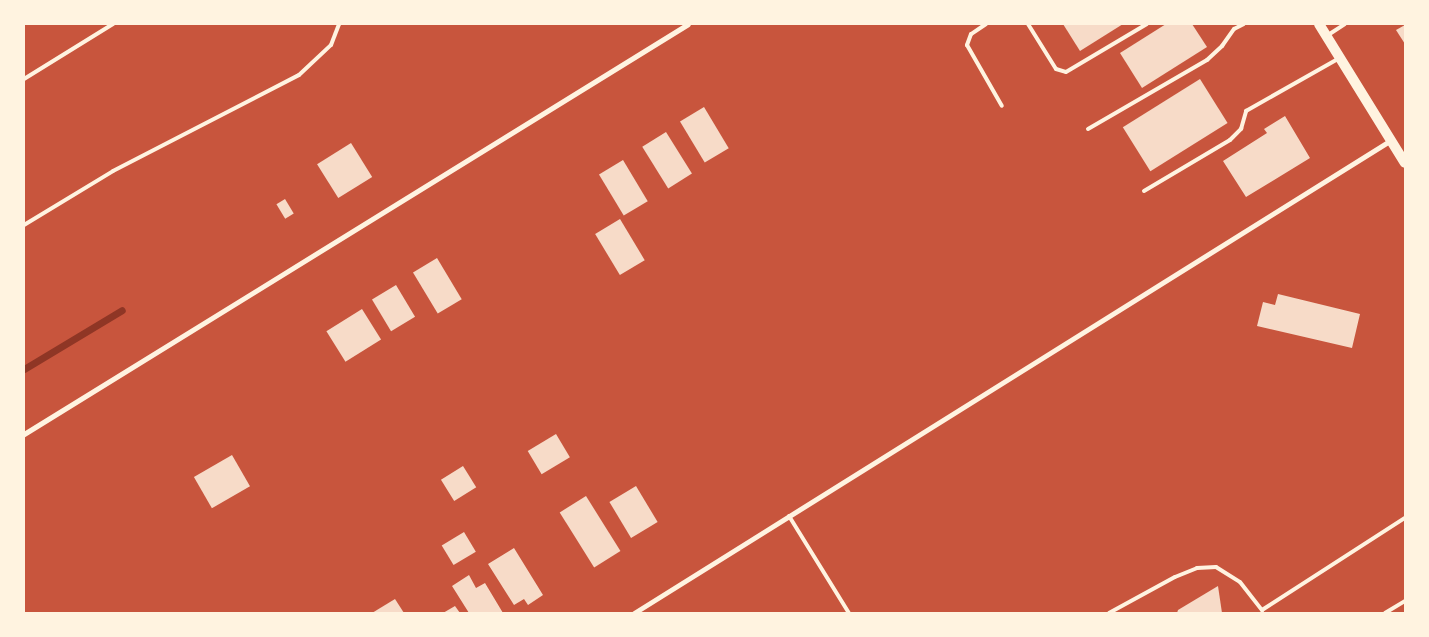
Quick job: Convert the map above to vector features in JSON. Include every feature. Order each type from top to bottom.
[{"type":"main road","points":[[1319,24],[1405,163]]},
{"type":"street","points":[[24,434],[688,24]]},
{"type":"street","points":[[634,613],[1391,140]]},
{"type":"lane","points":[[24,80],[113,24]]},
{"type":"lane","points":[[24,225],[114,171],[299,75],[331,45],[339,24]]},
{"type":"lane","points":[[986,24],[971,34],[967,45],[1002,106]]},
{"type":"lane","points":[[1028,24],[1056,69],[1066,72],[1147,24]]},
{"type":"lane","points":[[1088,129],[1207,60],[1222,46],[1234,29],[1244,24]]},
{"type":"lane","points":[[1326,36],[1345,24]]},
{"type":"lane","points":[[1144,191],[1230,140],[1241,129],[1246,111],[1340,58]]},
{"type":"lane","points":[[789,516],[848,613]]},
{"type":"lane","points":[[1109,613],[1175,577],[1197,568],[1216,567],[1240,582],[1262,612],[1405,518]]},
{"type":"lane","points":[[1385,613],[1405,601]]},
{"type":"building","points":[[1063,24],[1123,24],[1080,51]]},
{"type":"building","points":[[1166,24],[1192,24],[1207,47],[1142,88],[1120,53]]},
{"type":"building","points":[[1405,25],[1405,44],[1396,30]]},
{"type":"building","points":[[1200,79],[1228,123],[1150,171],[1123,127]]},
{"type":"building","points":[[704,107],[729,148],[705,163],[680,121]]},
{"type":"building","points":[[1285,116],[1310,158],[1246,197],[1223,161],[1267,133],[1264,129]]},
{"type":"building","points":[[666,132],[692,174],[668,188],[642,147]]},
{"type":"building","points":[[351,143],[372,177],[338,198],[317,164]]},
{"type":"building","points":[[623,160],[648,201],[624,216],[599,174]]},
{"type":"building","points":[[285,199],[294,214],[285,219],[276,204]]},
{"type":"building","points":[[620,219],[645,260],[620,275],[595,234]]},
{"type":"building","points":[[437,258],[462,299],[438,314],[413,272]]},
{"type":"building","points":[[396,285],[415,317],[391,331],[372,299]]},
{"type":"building","points":[[1278,294],[1360,314],[1352,348],[1257,326],[1263,302],[1275,305]]},
{"type":"building","points":[[362,309],[381,340],[345,362],[326,331]]},
{"type":"building","points":[[556,434],[570,457],[542,474],[528,451]]},
{"type":"building","points":[[232,455],[250,486],[212,508],[194,477]]},
{"type":"building","points":[[463,466],[476,487],[454,501],[441,480]]},
{"type":"building","points":[[636,486],[658,522],[631,538],[609,502]]},
{"type":"building","points":[[586,496],[620,551],[594,568],[560,512]]},
{"type":"building","points":[[464,532],[476,552],[454,565],[442,545]]},
{"type":"building","points":[[514,548],[543,595],[528,605],[524,599],[514,605],[488,564]]},
{"type":"building","points":[[469,575],[476,588],[485,583],[503,613],[469,613],[452,586]]},
{"type":"building","points":[[1218,586],[1222,613],[1177,613],[1178,610]]},
{"type":"building","points":[[395,599],[404,613],[372,613]]},
{"type":"building","points":[[455,606],[460,613],[443,613]]},
{"type":"waterway","points":[[24,369],[122,310]]}]
